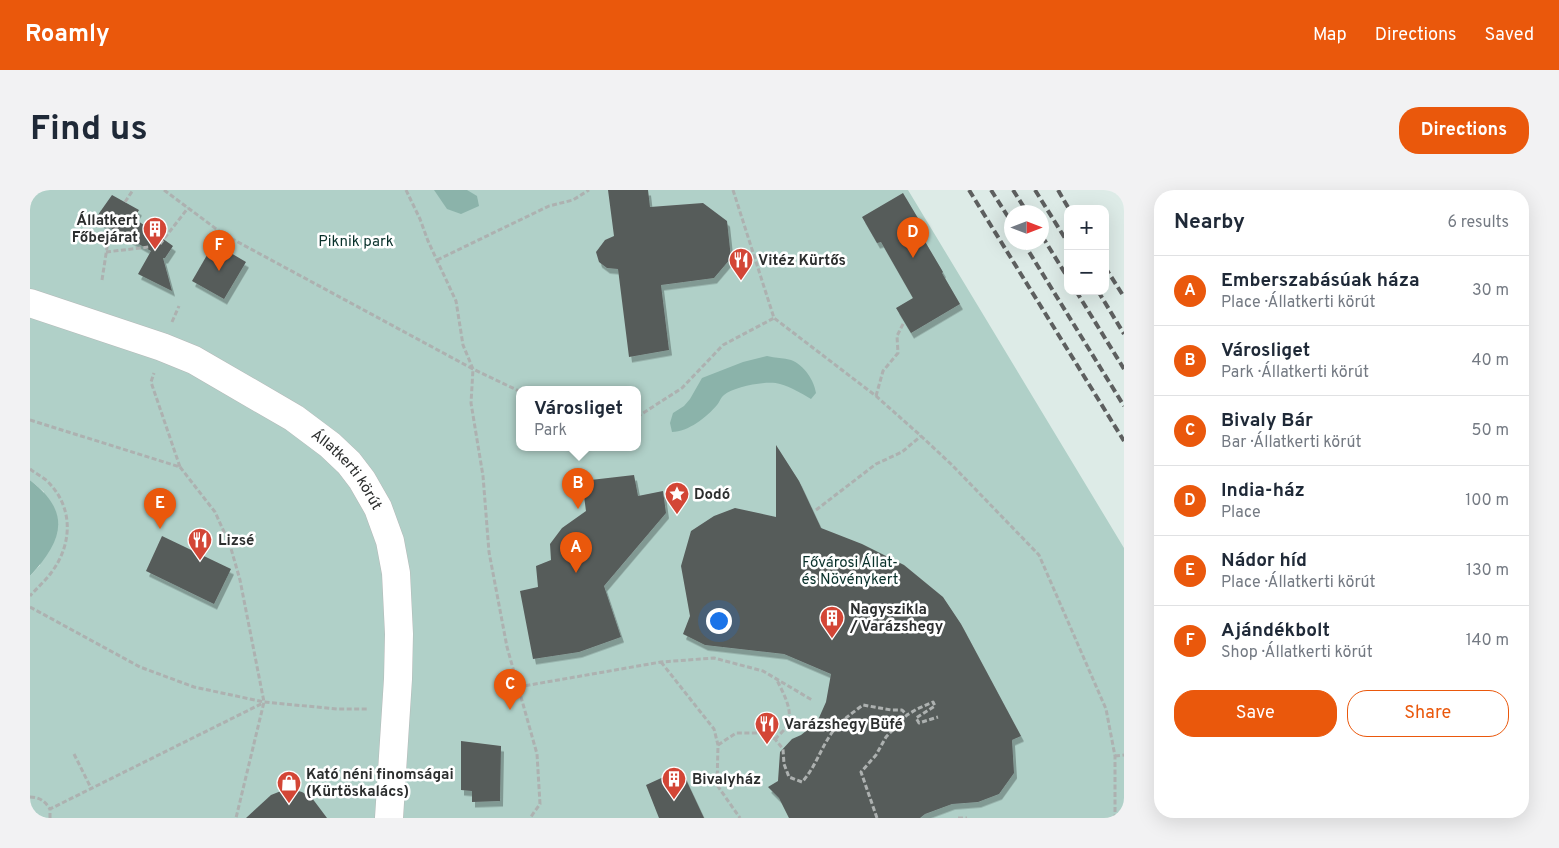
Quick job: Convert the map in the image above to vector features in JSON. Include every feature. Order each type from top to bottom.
[{"type":"street","name":"Állatkerti körút","points":[[30,303],[162,347],[194,360],[294,418],[349,463],[362,480],[378,508],[390,541],[396,573],[399,634],[389,818]]},
{"type":"path","points":[[125,202],[133,190]]},
{"type":"path","points":[[164,190],[224,234],[473,369],[516,390]]},
{"type":"path","points":[[406,190],[456,300],[463,345],[473,369],[471,403],[483,476],[489,552],[507,647],[537,754],[540,804],[530,818]]},
{"type":"path","points":[[437,260],[549,206],[573,200],[589,190]]},
{"type":"path","points":[[733,190],[774,318],[876,396],[921,436],[952,465],[1039,555],[1106,708],[1115,756],[1115,818]]},
{"type":"path","points":[[160,244],[188,208]]},
{"type":"path","points":[[102,280],[110,228]]},
{"type":"path","points":[[106,252],[149,247]]},
{"type":"path","points":[[179,306],[162,347],[152,382],[180,467],[215,512],[230,545],[240,580],[264,702],[236,818]]},
{"type":"path","points":[[641,414],[682,388],[723,345],[774,318]]},
{"type":"path","points":[[876,396],[883,371],[898,354],[897,336],[904,322]]},
{"type":"path","points":[[30,420],[180,467]]},
{"type":"path","points":[[816,510],[876,464],[902,452],[921,436]]},
{"type":"path","points":[[30,469],[47,481],[61,500],[69,524],[65,548],[52,571],[30,596]]},
{"type":"path","points":[[30,607],[140,667],[194,687],[264,702],[337,709],[396,708]]},
{"type":"path","points":[[518,687],[661,662],[714,658],[763,671],[812,700]]},
{"type":"path","points":[[661,662],[714,729],[718,745],[717,785],[740,818]]},
{"type":"path","points":[[775,739],[788,725],[790,711],[785,695],[776,678]]},
{"type":"path","points":[[50,809],[264,702]]},
{"type":"path","points":[[877,818],[860,772],[876,755],[886,737],[907,715],[934,702],[935,706],[916,718],[919,723],[938,717]]},
{"type":"path","points":[[718,745],[736,733],[762,733],[775,739],[783,749],[784,764],[789,777],[802,782],[811,772],[831,734],[845,718],[863,705],[902,710],[907,715]]},
{"type":"path","points":[[74,754],[92,788]]},
{"type":"path","points":[[1115,756],[1124,756]]},
{"type":"path","points":[[30,797],[45,802],[50,809],[50,818]]},
{"type":"path","points":[[958,818],[967,818]]},
{"type":"shaded area","points":[[434,190],[467,190],[477,196],[479,206],[461,214],[447,209]]},
{"type":"shaded area","points":[[905,190],[1124,190],[1124,555]]},
{"type":"shaded area","points":[[767,356],[791,360],[800,365],[811,378],[815,388],[816,393],[811,399],[792,388],[780,384],[751,385],[735,389],[723,396],[713,410],[691,427],[672,432],[670,423],[673,413],[684,406],[690,399],[702,378],[743,362]]},
{"type":"shaded area","points":[[30,480],[52,504],[57,515],[58,527],[56,539],[50,550],[30,576]]},
{"type":"green space","name":"Fővárosi Állat- és Növénykert","points":[[30,190],[908,190],[1124,548],[1124,818],[30,818],[30,576],[40,565],[44,492],[30,480]]},
{"type":"building","points":[[608,190],[648,190],[650,207],[703,203],[727,221],[731,258],[714,278],[661,285],[669,350],[629,357],[618,269],[607,268],[599,262],[596,252],[605,240],[614,236]]},
{"type":"building","points":[[903,193],[922,225],[917,228],[960,304],[911,333],[896,308],[913,298],[881,242],[877,243],[862,217]]},
{"type":"building","points":[[112,195],[139,210],[134,218],[173,246],[165,258],[163,258],[172,291],[138,274],[151,251],[95,219]]},
{"type":"building","points":[[214,243],[246,262],[224,299],[192,281]]},
{"type":"building","name":"Nagyszikla / Varázshegy","points":[[776,445],[799,481],[821,528],[862,544],[904,565],[943,597],[961,624],[1021,736],[1012,740],[1014,773],[999,794],[978,802],[952,804],[925,814],[920,818],[789,818],[779,798],[768,787],[778,781],[780,752],[792,739],[801,735],[818,720],[826,702],[831,674],[784,654],[705,645],[683,634],[690,616],[681,566],[691,531],[714,516],[735,508],[776,517]]},
{"type":"building","points":[[634,475],[638,496],[663,491],[666,513],[604,586],[621,637],[579,652],[533,659],[520,591],[538,587],[536,566],[551,560],[550,544],[562,528],[586,511],[582,481]]},
{"type":"building","points":[[162,536],[231,569],[214,604],[146,571]]},
{"type":"building","points":[[461,741],[501,746],[500,801],[472,802],[472,791],[461,790]]},
{"type":"building","name":"Bivalyház","points":[[681,769],[704,818],[659,818],[646,785]]},
{"type":"building","name":"Kató néni finomságai (Kürtöskalács)","points":[[291,789],[302,792],[312,798],[327,818],[246,818],[271,795]]},
{"type":"railway","points":[[969,190],[1124,441]]},
{"type":"railway","points":[[991,190],[1004,210]]},
{"type":"railway","points":[[1013,190],[1023,205]]},
{"type":"railway","points":[[1035,190],[1064,237]]},
{"type":"railway","points":[[1058,190],[1067,205]]},
{"type":"railway","points":[[1049,247],[1064,272]]},
{"type":"railway","points":[[1028,250],[1124,406]]},
{"type":"railway","points":[[1109,273],[1124,297]]},
{"type":"railway","points":[[1078,295],[1124,369]]},
{"type":"railway","points":[[1100,295],[1124,334]]},
{"type":"place","name":"Állatkert Főbejárat","points":[[155,250]]},
{"type":"place","name":"India-ház","points":[[913,258]]},
{"type":"place","name":"Ajándékbolt","points":[[219,271]]},
{"type":"place","name":"Vitéz Kürtős","points":[[741,281]]},
{"type":"place","name":"Városliget","points":[[578,509]]},
{"type":"place","name":"Dodó","points":[[677,515]]},
{"type":"place","name":"Nádor híd","points":[[160,529]]},
{"type":"place","name":"Lizsé","points":[[200,561]]},
{"type":"place","name":"Emberszabásúak háza","points":[[576,573]]},
{"type":"place","name":"Nagyszikla / Varázshegy","points":[[832,639]]},
{"type":"place","name":"Bivaly Bár","points":[[510,710]]},
{"type":"place","name":"Varázshegy Büfé","points":[[767,745]]},
{"type":"place","name":"Bivalyház","points":[[674,800]]},
{"type":"place","name":"Kató néni finomságai (Kürtöskalács)","points":[[289,804]]},
{"type":"park label","name":"Piknik park","points":[[356,241]]}]
